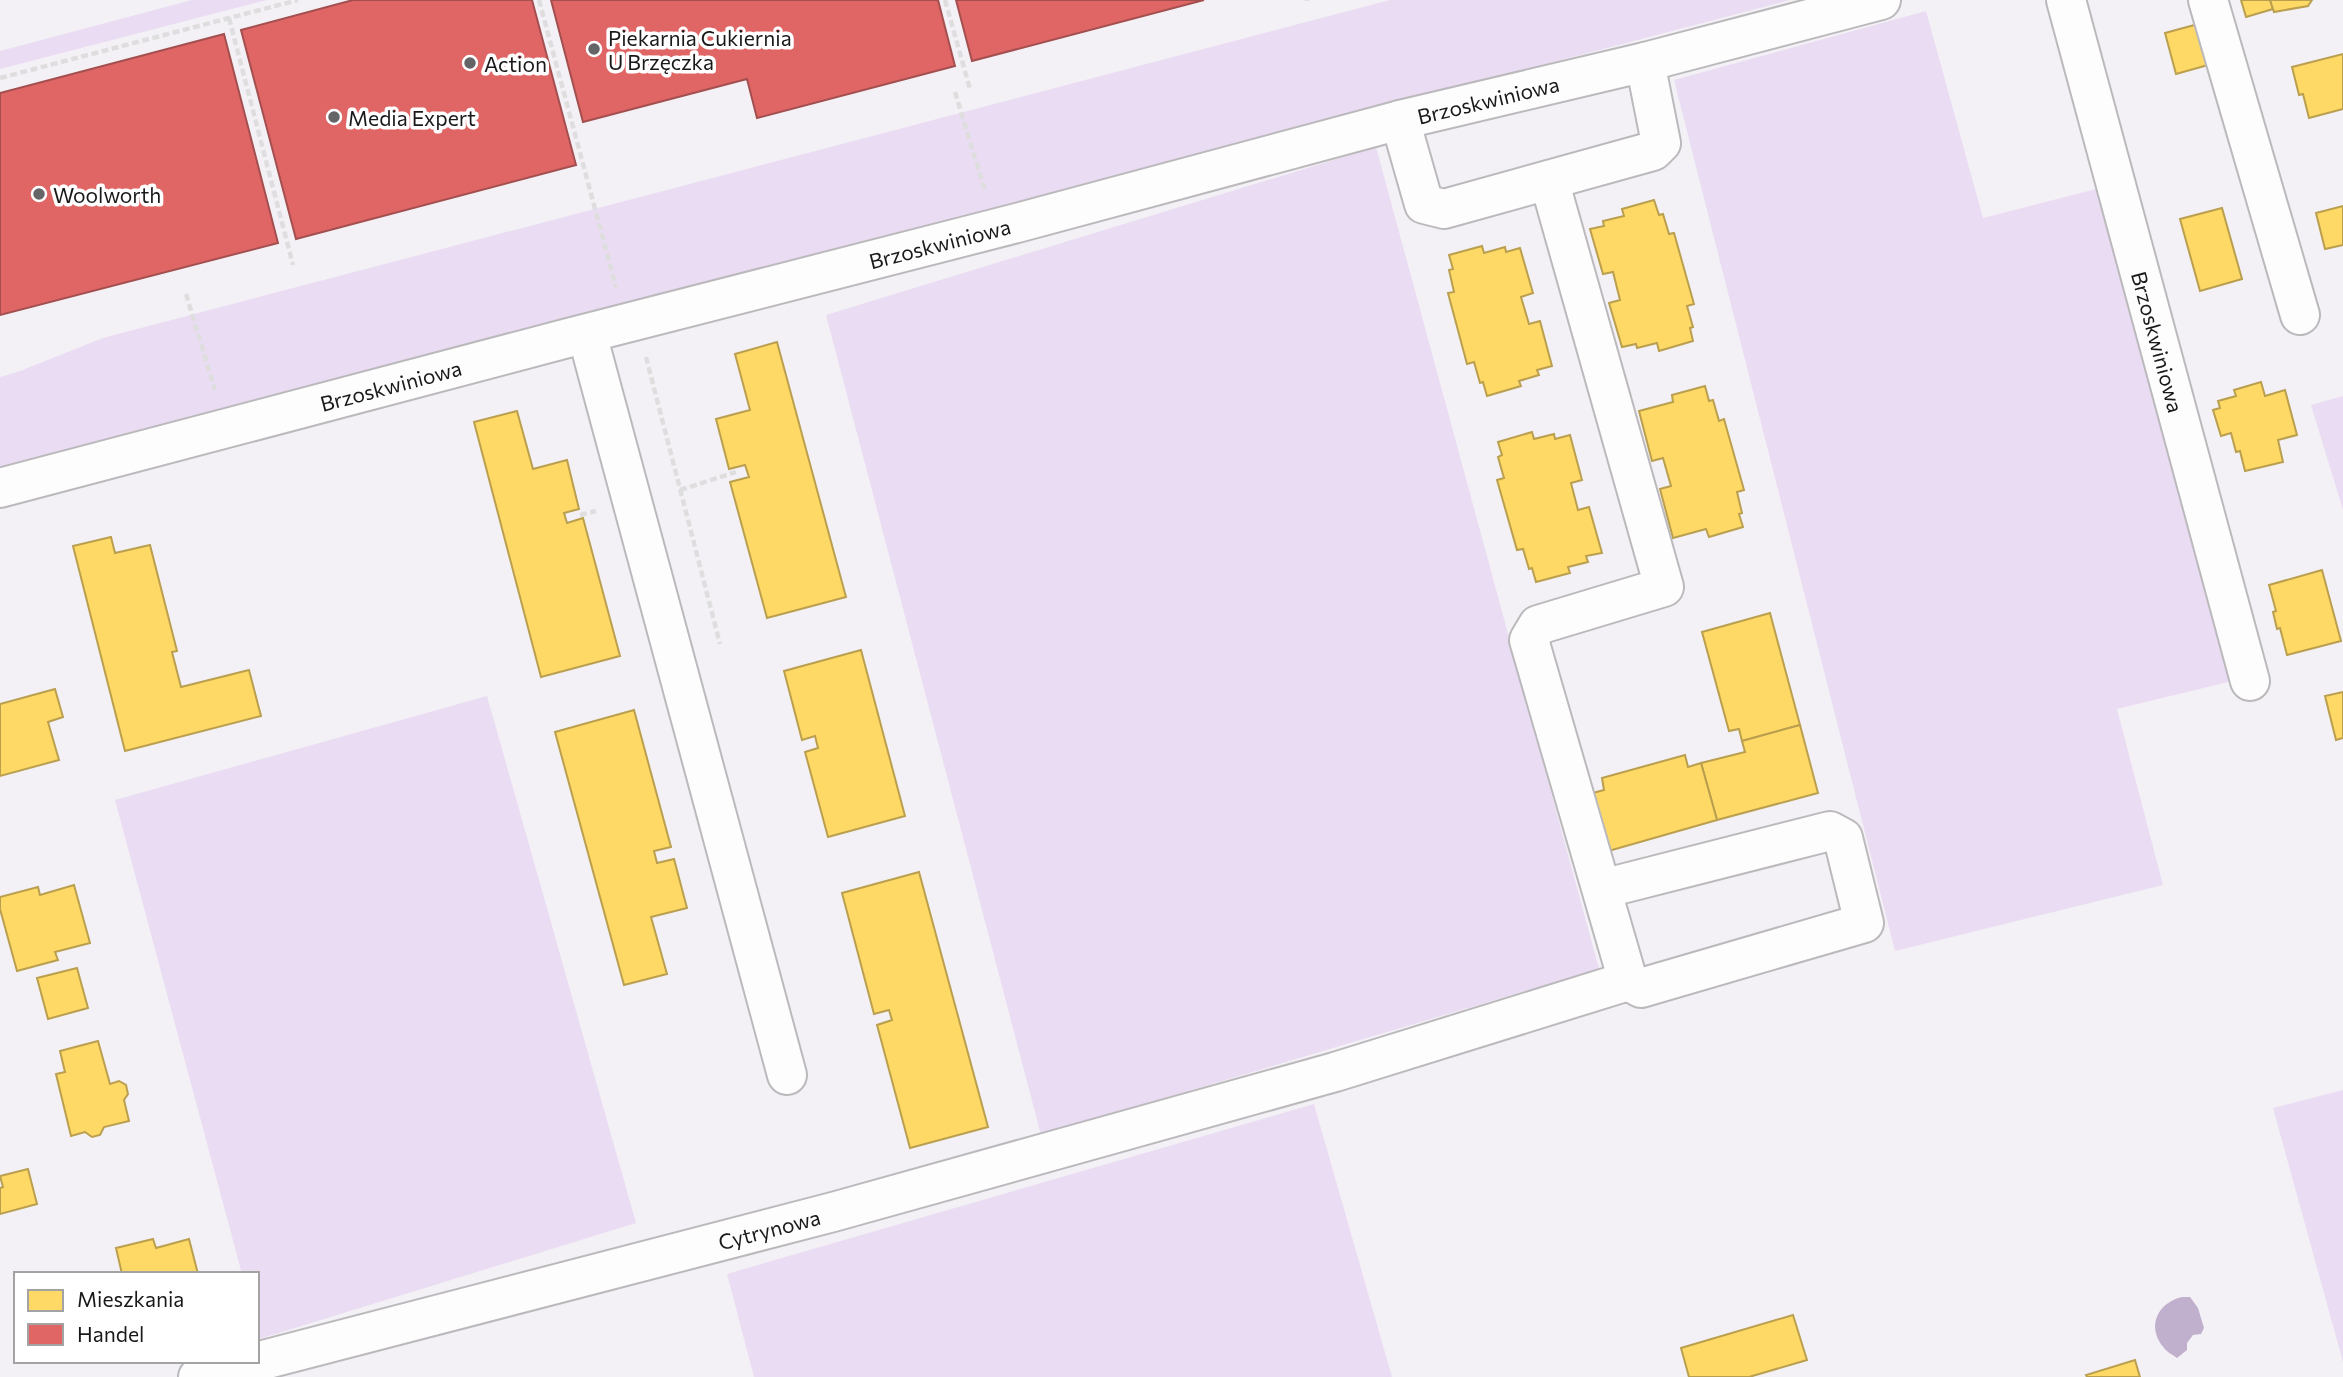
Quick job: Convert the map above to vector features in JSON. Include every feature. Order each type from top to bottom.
[{"type":"street","name":"Brzoskwiniowa","points":[[0,488],[996,229],[1400,120],[1645,62],[1881,0]]},
{"type":"street","name":"Brzoskwiniowa","points":[[2066,0],[2250,681]]},
{"type":"street","points":[[2208,0],[2300,315]]},
{"type":"street","points":[[1400,120],[1424,204],[1444,209],[1653,151],[1661,143],[1645,62]]},
{"type":"street","points":[[1549,180],[1664,587],[1538,625],[1529,640],[1628,981]]},
{"type":"street","points":[[587,334],[787,1075]]},
{"type":"street","name":"Cytrynowa","points":[[259,1361],[833,1212],[1335,1072],[1628,981],[1641,988],[1864,923],[1843,838],[1830,831],[1602,889]]},
{"type":"street","name":"Cytrynowa","points":[[198,1377],[252,1363]]},
{"type":"path","points":[[0,78],[299,0]]},
{"type":"path","points":[[539,0],[632,345],[642,343],[720,644]]},
{"type":"path","points":[[945,0],[970,89]]},
{"type":"path","points":[[229,18],[293,265]]},
{"type":"path","points":[[955,92],[996,229]]},
{"type":"path","points":[[186,294],[226,429]]},
{"type":"path","points":[[680,490],[736,472]]},
{"type":"shaded area","points":[[192,0],[267,0],[0,69],[0,51]]},
{"type":"shaded area","points":[[1390,0],[1790,0],[0,470],[0,377],[103,338]]},
{"type":"shaded area","points":[[1926,11],[1983,218],[2096,189],[2232,681],[2117,709],[2163,885],[1895,951],[1674,80]]},
{"type":"shaded area","points":[[1376,147],[1599,969],[1041,1135],[826,315]]},
{"type":"shaded area","points":[[2343,396],[2343,510],[2311,405]]},
{"type":"shaded area","points":[[487,696],[636,1223],[259,1339],[259,1272],[241,1272],[115,800]]},
{"type":"shaded area","points":[[2343,1090],[2343,1362],[2273,1108]]},
{"type":"shaded area","points":[[1314,1104],[1392,1377],[754,1377],[727,1274]]},
{"type":"shaded area","points":[[2182,1297],[2190,1297],[2198,1308],[2204,1328],[2201,1334],[2193,1335],[2187,1343],[2187,1350],[2177,1358],[2165,1349],[2159,1340],[2155,1324],[2166,1305]]},
{"type":"building: Mieszkania","points":[[2241,0],[2270,0],[2273,9],[2246,17]]},
{"type":"building: Mieszkania","points":[[2270,0],[2312,0],[2308,6],[2274,12]]},
{"type":"building: Mieszkania","points":[[2198,24],[2208,65],[2176,74],[2165,33]]},
{"type":"building: Mieszkania","points":[[2343,54],[2343,109],[2309,118],[2303,94],[2299,95],[2292,67]]},
{"type":"building: Mieszkania","points":[[1654,200],[1659,215],[1663,214],[1669,234],[1674,233],[1694,304],[1687,306],[1693,327],[1690,328],[1693,341],[1659,351],[1657,343],[1637,348],[1636,344],[1622,347],[1609,303],[1620,300],[1613,272],[1603,274],[1590,229],[1604,226],[1603,221],[1624,216],[1622,209]]},
{"type":"building: Mieszkania","points":[[2343,206],[2343,245],[2325,249],[2316,213]]},
{"type":"building: Mieszkania","points":[[2222,208],[2242,279],[2200,291],[2180,219]]},
{"type":"building: Mieszkania","points":[[1482,246],[1484,253],[1505,247],[1506,252],[1520,248],[1533,293],[1521,297],[1529,324],[1540,321],[1552,366],[1537,370],[1539,375],[1519,381],[1521,386],[1487,396],[1474,362],[1467,364],[1448,293],[1454,292],[1449,255]]},
{"type":"building: Mieszkania","points":[[777,342],[846,597],[767,618],[730,482],[749,477],[745,465],[729,469],[716,419],[750,410],[735,354]]},
{"type":"building: Mieszkania","points":[[2261,382],[2265,396],[2285,390],[2297,435],[2278,440],[2283,462],[2245,471],[2240,451],[2236,452],[2231,433],[2221,436],[2213,410],[2220,408],[2218,401],[2236,396],[2234,390]]},
{"type":"building: Mieszkania","points":[[1705,386],[1709,401],[1713,400],[1719,421],[1724,419],[1744,490],[1737,492],[1743,527],[1709,537],[1706,529],[1673,538],[1660,489],[1671,486],[1663,458],[1652,461],[1639,411],[1673,402],[1672,395]]},
{"type":"building: Mieszkania","points":[[517,411],[533,469],[567,460],[579,509],[564,513],[567,523],[583,518],[620,656],[541,677],[474,422]]},
{"type":"building: Mieszkania","points":[[1532,432],[1534,439],[1554,434],[1555,439],[1570,435],[1582,480],[1571,483],[1578,510],[1589,507],[1602,553],[1586,556],[1588,562],[1568,567],[1570,573],[1536,582],[1523,549],[1517,550],[1497,480],[1504,478],[1498,457],[1502,455],[1498,442]]},
{"type":"building: Mieszkania","points":[[111,537],[115,553],[150,545],[177,651],[172,652],[181,687],[249,670],[261,716],[125,751],[73,546]]},
{"type":"building: Mieszkania","points":[[2322,570],[2341,641],[2287,655],[2280,628],[2277,629],[2273,612],[2276,611],[2269,585]]},
{"type":"building: Mieszkania","points":[[1770,613],[1800,725],[1742,741],[1739,729],[1729,731],[1702,632]]},
{"type":"building: Mieszkania","points":[[861,650],[905,816],[828,837],[805,752],[818,748],[815,736],[802,740],[784,671]]},
{"type":"building: Mieszkania","points":[[55,689],[63,717],[48,722],[59,760],[0,776],[0,704]]},
{"type":"building: Mieszkania","points":[[2343,692],[2343,738],[2336,740],[2325,696]]},
{"type":"building: Mieszkania","points":[[634,710],[671,847],[654,851],[657,863],[674,859],[687,908],[651,917],[667,974],[624,985],[555,732]]},
{"type":"building: Mieszkania","points":[[1800,725],[1818,793],[1717,820],[1701,763],[1745,752],[1742,741]]},
{"type":"building: Mieszkania","points":[[1685,755],[1688,767],[1701,763],[1717,820],[1605,852],[1589,794],[1604,790],[1602,778]]},
{"type":"building: Mieszkania","points":[[919,872],[988,1127],[910,1148],[877,1025],[892,1020],[889,1010],[874,1014],[842,893]]},
{"type":"building: Mieszkania","points":[[74,885],[90,943],[55,952],[58,960],[17,971],[0,909],[0,897],[38,887],[40,895]]},
{"type":"building: Mieszkania","points":[[77,968],[88,1008],[48,1019],[37,978]]},
{"type":"building: Mieszkania","points":[[98,1041],[110,1084],[119,1081],[126,1085],[128,1094],[124,1100],[129,1121],[104,1127],[100,1135],[92,1137],[85,1132],[71,1136],[56,1074],[65,1072],[60,1051]]},
{"type":"building: Mieszkania","points":[[28,1169],[37,1204],[0,1214],[0,1188],[3,1187],[0,1176]]},
{"type":"building: Mieszkania","points":[[153,1239],[156,1248],[189,1239],[197,1272],[122,1272],[116,1248]]},
{"type":"building: Mieszkania","points":[[1793,1315],[1807,1360],[1749,1377],[1689,1377],[1681,1348]]},
{"type":"building: Mieszkania","points":[[2135,1360],[2140,1377],[2086,1375]]},
{"type":"building: Handel","points":[[353,0],[532,0],[576,165],[296,239],[241,30]]},
{"type":"building: Handel","points":[[551,0],[938,0],[955,66],[757,118],[747,79],[583,122]]},
{"type":"building: Handel","points":[[956,0],[1204,0],[972,61]]},
{"type":"building: Handel","points":[[224,34],[278,243],[0,315],[0,93]]},
{"type":"place","name":"Piekarnia Cukiernia U Brzęczka","points":[[594,49]]},
{"type":"place","name":"Action","points":[[470,63]]},
{"type":"place","name":"Media Expert","points":[[334,117]]},
{"type":"place","name":"Woolworth","points":[[39,194]]}]
